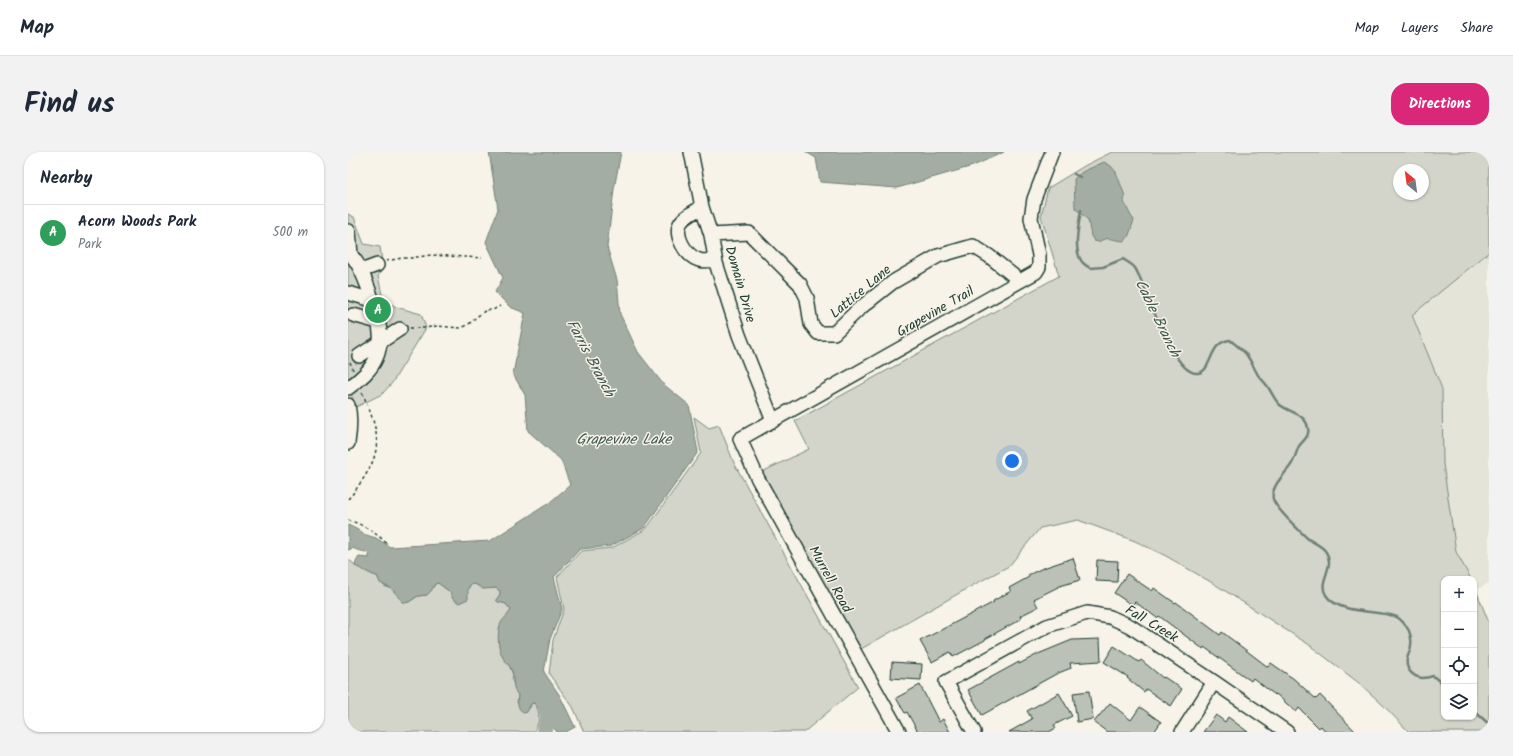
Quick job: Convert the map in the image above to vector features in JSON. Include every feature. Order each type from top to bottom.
[{"type":"street","name":"Domain Drive","points":[[691,152],[702,207],[711,235],[715,260],[738,336],[773,421]]},
{"type":"street","name":"Grapevine Trail","points":[[740,439],[1036,272],[1039,267],[1039,255],[1031,218],[1034,199],[1052,152]]},
{"type":"street","points":[[702,207],[682,220],[679,228],[680,239],[690,256],[701,261],[715,260]]},
{"type":"street","points":[[349,231],[353,262],[372,300],[378,322],[380,343],[378,357],[373,366],[354,387]]},
{"type":"street","name":"Lattice Lane","points":[[711,235],[749,233],[800,284],[807,298],[810,324],[818,333],[834,334],[859,309],[893,282],[938,256],[973,246],[989,256],[1020,281]]},
{"type":"street","points":[[353,262],[377,265]]},
{"type":"street","points":[[348,293],[372,300]]},
{"type":"street","points":[[353,314],[378,322]]},
{"type":"street","points":[[359,356],[400,329]]},
{"type":"street","points":[[348,405],[350,412],[350,432],[348,443]]},
{"type":"street","name":"Murrell Road","points":[[740,439],[758,479],[899,732]]},
{"type":"street","name":"Fall Creek","points":[[974,732],[946,682],[1047,626],[1087,613],[1110,617],[1130,626],[1287,732]]},
{"type":"street","points":[[1182,732],[1214,682]]},
{"type":"path","points":[[377,265],[388,260],[430,255],[482,258]]},
{"type":"path","points":[[400,329],[437,326],[461,328],[468,325],[486,310],[493,310],[500,306]]},
{"type":"path","points":[[348,499],[367,474],[377,452],[374,422],[354,387]]},
{"type":"path","points":[[348,520],[380,536],[387,544]]},
{"type":"shaded area","points":[[1112,152],[1489,152],[1489,252],[1412,315],[1442,389],[1443,464],[1456,552],[1469,576],[1441,576],[1441,720],[1477,720],[1477,593],[1489,623],[1489,732],[1409,732],[1359,683],[1308,644],[1216,585],[1166,556],[1135,541],[1078,520],[1040,528],[1009,566],[854,653],[762,472],[809,449],[795,421],[1059,276],[1041,216],[1048,188],[1086,165]]},
{"type":"shaded area","points":[[348,214],[354,217],[364,244],[380,247],[383,269],[378,276],[383,299],[396,307],[421,314],[426,328],[392,383],[382,394],[356,407],[348,386]]},
{"type":"shaded area","points":[[1489,252],[1489,583],[1477,589],[1477,576],[1469,576],[1456,552],[1443,464],[1442,389],[1412,314]]},
{"type":"shaded area","points":[[694,417],[709,428],[719,425],[734,463],[858,687],[804,732],[584,732],[573,707],[549,674],[553,640],[564,609],[557,577],[581,551],[612,548],[646,529],[701,453]]},
{"type":"shaded area","points":[[348,559],[359,568],[377,576],[384,586],[392,589],[404,603],[409,602],[418,596],[427,595],[435,584],[438,583],[450,592],[453,599],[468,589],[470,585],[475,584],[485,588],[496,588],[500,591],[501,602],[506,604],[511,610],[499,644],[503,657],[508,662],[513,675],[512,680],[518,695],[517,703],[530,708],[531,704],[534,703],[538,710],[539,718],[533,732],[348,732]]},
{"type":"water","name":"Grapevine Lake","points":[[489,152],[621,152],[614,189],[607,247],[617,280],[620,314],[638,352],[663,384],[689,405],[698,452],[644,528],[611,546],[580,549],[554,577],[562,609],[550,639],[544,672],[560,696],[575,727],[566,732],[557,732],[534,703],[531,704],[527,712],[524,713],[519,707],[518,695],[514,688],[513,675],[510,667],[502,656],[499,645],[498,633],[500,625],[511,610],[506,604],[496,600],[500,594],[500,591],[496,588],[483,589],[475,584],[470,585],[468,589],[468,599],[459,603],[453,599],[450,592],[438,583],[435,584],[427,595],[418,596],[409,602],[404,603],[392,589],[380,583],[377,576],[355,566],[359,557],[369,558],[369,554],[353,548],[348,550],[348,525],[363,534],[376,538],[390,547],[490,541],[549,503],[570,485],[561,460],[528,431],[525,395],[513,374],[525,313],[510,307],[495,292],[503,278],[486,242],[498,209]]},
{"type":"water","points":[[806,152],[1004,152],[973,166],[897,188],[820,182],[816,158]]},
{"type":"water","points":[[1104,162],[1111,166],[1116,172],[1125,196],[1124,202],[1134,220],[1129,235],[1125,241],[1105,239],[1099,242],[1094,241],[1091,236],[1088,220],[1075,208],[1074,179],[1082,172]]},
{"type":"building","points":[[1073,558],[1080,580],[1060,586],[1034,599],[1038,607],[1020,616],[1021,619],[985,640],[953,657],[950,652],[932,662],[920,641],[994,602],[993,601],[1011,591],[1009,588],[1029,577],[1028,575],[1043,568]]},
{"type":"building","points":[[1097,560],[1118,561],[1117,582],[1096,581]]},
{"type":"building","points":[[1127,574],[1152,591],[1154,588],[1175,603],[1176,602],[1220,635],[1222,632],[1268,667],[1271,663],[1294,679],[1316,699],[1320,695],[1356,732],[1326,732],[1321,726],[1319,728],[1299,708],[1296,712],[1276,694],[1275,695],[1253,678],[1251,681],[1204,647],[1203,649],[1159,616],[1157,618],[1135,602],[1132,605],[1114,593]]},
{"type":"building","points":[[1100,639],[1101,661],[1070,663],[1071,668],[1056,674],[982,715],[968,690],[1019,662],[1019,664],[1038,654],[1072,640]]},
{"type":"building","points":[[1114,646],[1139,662],[1141,660],[1163,678],[1164,677],[1182,689],[1171,706],[1146,689],[1144,692],[1127,678],[1128,677],[1104,662]]},
{"type":"building","points":[[892,662],[922,664],[921,680],[891,678]]},
{"type":"building","points":[[920,685],[939,722],[943,719],[950,732],[918,732],[907,712],[905,713],[896,698]]},
{"type":"building","points":[[1089,691],[1093,719],[1077,722],[1073,693]]},
{"type":"building","points":[[1059,693],[1072,716],[1054,725],[1056,728],[1049,732],[1009,732],[1032,719],[1027,711]]},
{"type":"building","points":[[1110,703],[1131,720],[1140,707],[1161,722],[1154,732],[1107,732],[1094,722]]},
{"type":"building","points":[[1216,715],[1225,722],[1228,717],[1248,732],[1203,732]]},
{"type":"waterway","name":"Cable Branch","points":[[1074,174],[1080,177]]},
{"type":"waterway","name":"Cable Branch","points":[[1081,210],[1077,245],[1078,252],[1083,263],[1091,268],[1103,267],[1123,259],[1135,268],[1161,329],[1179,361],[1188,370],[1198,373],[1203,371],[1218,346],[1223,342],[1230,340],[1246,354],[1258,375],[1267,385],[1279,404],[1304,419],[1307,423],[1308,433],[1306,438],[1299,446],[1291,465],[1276,485],[1273,494],[1275,503],[1288,519],[1307,538],[1320,546],[1326,552],[1329,558],[1324,584],[1326,595],[1332,601],[1348,608],[1386,614],[1399,619],[1404,623],[1410,633],[1411,647],[1407,657],[1407,666],[1410,672],[1423,678],[1433,676],[1443,684]]},
{"type":"waterway","points":[[542,699],[548,715],[544,732]]},
{"type":"waterway","name":"Cable Branch","points":[[1477,714],[1489,724]]},
{"type":"place","name":"Acorn Woods Park","points":[[378,310]]},
{"type":"water label","name":"Farris Branch","points":[[591,358]]}]
